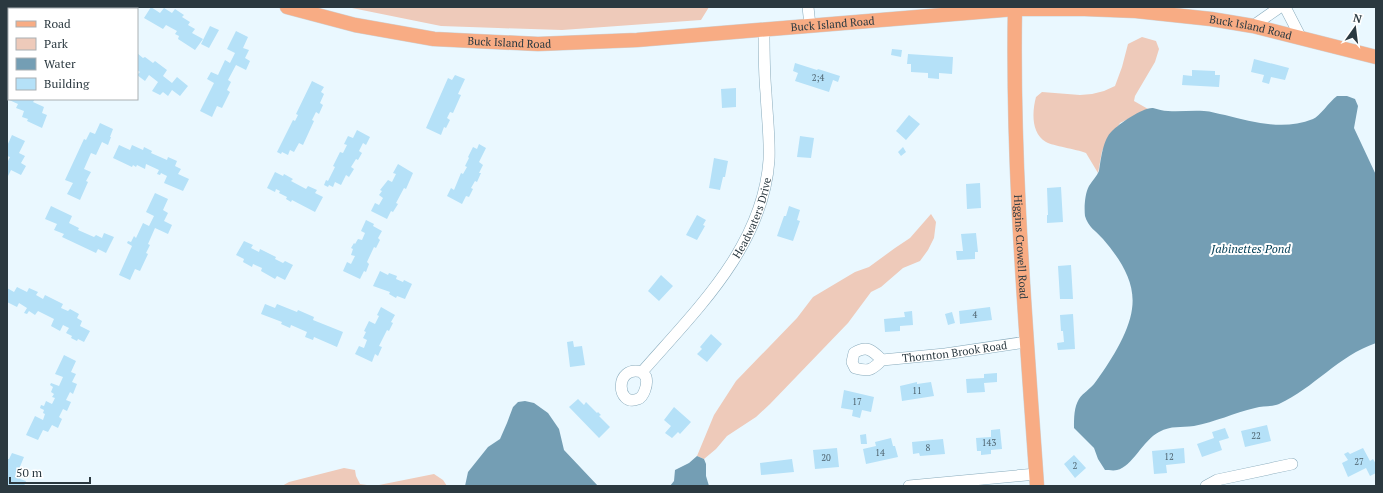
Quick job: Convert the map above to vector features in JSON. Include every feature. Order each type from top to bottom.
[{"type":"main road","name":"Buck Island Road","points":[[287,7],[356,25],[434,39],[538,44],[637,40],[1015,8],[1152,12],[1253,26],[1376,57]]},
{"type":"main road","name":"Higgins Crowell Road","points":[[1015,8],[1016,134],[1020,244],[1037,480]]},
{"type":"street","points":[[808,7],[810,25]]},
{"type":"street","points":[[1253,26],[1280,7]]},
{"type":"street","points":[[1285,7],[1301,38]]},
{"type":"street","name":"Headwaters Drive","points":[[642,372],[714,289],[729,268],[750,231],[757,213],[768,172],[769,158],[764,30]]},
{"type":"street","name":"Thornton Brook Road","points":[[882,360],[960,352],[1026,342]]},
{"type":"street","points":[[1206,486],[1217,480],[1292,464]]},
{"type":"street","points":[[1228,478],[1234,480],[1236,486]]},
{"type":"street","points":[[909,486],[1037,480]]},
{"type":"green space","points":[[347,7],[709,7],[701,20],[562,30],[441,26]]},
{"type":"green space","points":[[1142,37],[1156,41],[1159,49],[1155,62],[1135,96],[1134,101],[1148,109],[1120,123],[1102,151],[1098,173],[1086,153],[1046,142],[1041,138],[1035,128],[1033,115],[1036,97],[1042,92],[1080,95],[1092,94],[1115,86],[1128,44]]},
{"type":"green space","points":[[931,214],[936,222],[934,238],[920,261],[903,268],[881,287],[871,292],[848,323],[756,417],[727,436],[716,449],[704,459],[697,456],[714,415],[736,381],[797,318],[813,297],[855,272],[869,267],[910,238]]},
{"type":"green space","points":[[344,468],[355,470],[360,484],[374,486],[282,486],[289,482]]},
{"type":"green space","points":[[434,474],[443,480],[447,486],[374,486]]},
{"type":"water","name":"Jabinettes Pond","points":[[1337,96],[1347,96],[1355,99],[1358,106],[1354,128],[1376,175],[1376,343],[1350,356],[1304,390],[1279,404],[1258,407],[1194,426],[1164,430],[1153,436],[1128,464],[1116,470],[1105,470],[1098,459],[1094,448],[1074,428],[1074,424],[1077,402],[1094,384],[1112,358],[1123,338],[1132,309],[1132,289],[1121,263],[1103,239],[1090,226],[1085,216],[1087,192],[1089,186],[1099,171],[1106,139],[1115,128],[1125,120],[1149,108],[1166,111],[1209,111],[1258,123],[1280,125],[1302,123],[1313,119]]},
{"type":"water","points":[[525,401],[534,403],[548,413],[559,429],[564,450],[598,486],[465,486],[468,472],[488,447],[500,439],[513,407],[518,402]]},
{"type":"water","points":[[697,456],[704,459],[706,464],[706,476],[709,486],[670,486],[674,481],[675,470],[689,463]]},
{"type":"building","points":[[107,7],[127,7],[126,8]]},
{"type":"building","points":[[151,7],[160,13],[164,8],[172,13],[175,9],[184,15],[182,17],[190,22],[188,25],[195,29],[192,33],[203,39],[195,50],[178,39],[179,36],[175,34],[177,31],[166,25],[163,29],[144,18]]},
{"type":"building","points":[[210,26],[219,30],[209,48],[201,44]]},
{"type":"building","points":[[236,31],[248,37],[243,48],[249,50],[245,58],[250,61],[246,70],[236,65],[228,80],[231,82],[227,90],[230,92],[222,108],[217,106],[212,117],[200,111],[214,83],[207,79],[211,72],[218,75],[225,60],[230,63],[235,53],[227,49]]},
{"type":"building","points":[[892,49],[902,50],[901,57],[891,55]]},
{"type":"building","points":[[138,54],[153,63],[155,61],[167,70],[163,76],[172,83],[177,77],[188,86],[180,96],[172,90],[168,96],[163,92],[160,95],[152,91],[158,82],[149,75],[145,81],[138,76],[140,72],[138,71]]},
{"type":"building","points":[[908,54],[953,57],[952,74],[939,73],[939,79],[928,78],[928,73],[911,72],[911,64],[907,64]]},
{"type":"building","points":[[1254,59],[1289,68],[1285,80],[1271,77],[1269,84],[1262,82],[1264,75],[1251,72]]},
{"type":"building","points":[[795,63],[840,76],[838,82],[833,80],[829,92],[795,81],[798,73],[793,71]]},
{"type":"building","points":[[1192,70],[1215,71],[1215,75],[1220,75],[1219,87],[1182,85],[1183,75],[1192,76]]},
{"type":"building","points":[[455,75],[465,79],[458,94],[461,95],[453,113],[450,112],[447,118],[450,120],[446,128],[444,127],[441,135],[426,128],[448,78],[452,80]]},
{"type":"building","points":[[312,81],[324,87],[321,92],[324,94],[320,103],[323,105],[319,114],[316,112],[312,120],[314,121],[303,145],[299,143],[294,152],[290,150],[288,155],[282,152],[281,154],[277,152],[293,120],[295,121],[298,115],[296,114]]},
{"type":"building","points":[[7,83],[8,83],[8,99]]},
{"type":"building","points":[[736,88],[736,107],[722,108],[721,89]]},
{"type":"building","points":[[9,100],[34,100],[33,102],[44,107],[42,113],[47,115],[42,128],[22,117],[24,111],[16,108],[18,104]]},
{"type":"building","points":[[909,115],[920,124],[906,140],[896,131]]},
{"type":"building","points":[[100,123],[113,129],[111,137],[108,145],[102,142],[96,155],[91,153],[84,169],[91,172],[86,181],[88,182],[80,200],[67,194],[73,183],[65,180],[84,139],[86,140],[90,132],[95,134]]},
{"type":"building","points":[[357,130],[370,137],[366,145],[363,143],[359,151],[362,153],[351,167],[354,169],[349,177],[346,175],[341,185],[335,182],[333,187],[324,185],[326,180],[328,181],[335,167],[333,166],[340,152],[343,153],[347,145],[344,144],[348,136],[353,138]]},
{"type":"building","points":[[12,135],[25,141],[19,153],[25,156],[21,163],[26,166],[21,175],[11,170],[7,178],[7,163],[10,157],[7,156],[7,146]]},
{"type":"building","points":[[800,136],[814,138],[811,158],[797,157]]},
{"type":"building","points":[[479,144],[486,148],[479,162],[483,165],[479,173],[481,173],[477,182],[475,181],[471,188],[473,189],[469,197],[466,196],[462,204],[447,196],[451,188],[454,190],[461,173],[463,174],[467,167],[465,166],[473,147],[477,149]]},
{"type":"building","points":[[119,145],[130,150],[132,145],[143,150],[144,147],[152,151],[151,153],[167,160],[168,157],[177,161],[175,166],[181,169],[178,174],[189,179],[183,191],[164,183],[167,176],[161,173],[160,175],[157,174],[159,170],[146,164],[145,169],[137,165],[136,167],[133,165],[132,167],[113,158]]},
{"type":"building","points":[[903,147],[906,152],[901,156],[898,152]]},
{"type":"building","points":[[714,158],[728,161],[725,177],[723,177],[720,190],[709,188]]},
{"type":"building","points":[[398,164],[413,173],[406,189],[404,188],[396,203],[398,204],[393,212],[391,211],[387,219],[371,211],[375,203],[379,205],[383,198],[379,195],[382,191],[380,190],[388,180],[392,182],[396,174],[393,173]]},
{"type":"building","points":[[275,172],[283,176],[284,174],[293,179],[291,181],[306,189],[308,186],[317,190],[315,193],[323,197],[315,212],[292,200],[291,202],[276,189],[275,192],[267,188]]},
{"type":"building","points":[[980,183],[981,208],[967,209],[966,184]]},
{"type":"building","points":[[1061,187],[1063,222],[1047,223],[1047,188]]},
{"type":"building","points":[[155,193],[168,199],[163,210],[168,213],[164,221],[172,225],[168,234],[155,228],[148,244],[150,245],[146,253],[148,254],[140,271],[135,269],[130,280],[119,275],[132,246],[127,243],[128,241],[131,242],[134,236],[136,238],[143,223],[149,226],[154,216],[146,212]]},
{"type":"building","points":[[51,206],[72,216],[69,223],[79,228],[78,230],[94,237],[96,235],[102,238],[104,233],[114,237],[106,253],[98,249],[96,253],[62,237],[64,234],[54,230],[57,224],[45,219]]},
{"type":"building","points":[[789,206],[800,210],[797,220],[800,221],[793,241],[777,236]]},
{"type":"building","points":[[697,215],[706,220],[703,225],[705,226],[697,240],[686,235]]},
{"type":"building","points":[[366,220],[374,224],[373,226],[382,231],[378,238],[380,240],[376,248],[374,247],[367,262],[369,264],[366,272],[364,271],[360,279],[343,271],[347,262],[351,264],[355,256],[351,255],[353,249],[351,248],[358,239],[362,240],[365,233],[361,231]]},
{"type":"building","points":[[976,233],[978,252],[975,252],[975,259],[957,260],[956,251],[963,251],[961,234]]},
{"type":"building","points":[[244,241],[253,245],[251,248],[259,252],[260,249],[276,257],[275,259],[283,263],[285,261],[293,265],[285,280],[277,276],[275,279],[261,271],[262,268],[253,264],[252,267],[243,262],[244,259],[236,255]]},
{"type":"building","points":[[1071,265],[1073,299],[1060,299],[1058,266]]},
{"type":"building","points":[[380,271],[388,275],[389,273],[397,276],[396,279],[403,282],[404,280],[412,284],[405,299],[397,296],[396,298],[389,294],[390,292],[373,286]]},
{"type":"building","points":[[661,275],[673,286],[659,301],[648,291]]},
{"type":"building","points":[[17,287],[27,292],[29,288],[38,292],[36,295],[43,299],[45,295],[63,304],[61,308],[68,311],[70,309],[79,314],[77,318],[82,321],[80,326],[90,331],[84,342],[71,338],[72,336],[66,333],[69,328],[63,325],[60,331],[51,326],[54,319],[38,311],[35,315],[29,311],[27,314],[24,313],[27,308],[19,303],[17,307],[7,302],[7,288],[14,292]]},
{"type":"building","points":[[265,304],[275,308],[277,304],[297,312],[298,310],[314,317],[313,320],[343,332],[337,347],[314,337],[313,340],[305,337],[307,332],[291,325],[290,328],[281,324],[282,322],[261,314]]},
{"type":"building","points":[[381,307],[395,315],[391,322],[393,323],[389,331],[387,330],[379,346],[382,347],[378,356],[375,354],[372,362],[355,354],[359,346],[364,348],[367,340],[363,338],[366,332],[364,331],[369,321],[375,324]]},
{"type":"building","points":[[990,307],[992,320],[960,324],[959,311]]},
{"type":"building","points":[[912,311],[913,325],[900,326],[900,331],[885,332],[884,319],[905,317],[904,312]]},
{"type":"building","points":[[952,312],[955,323],[948,325],[945,314]]},
{"type":"building","points":[[1073,314],[1075,349],[1058,350],[1057,343],[1064,342],[1063,331],[1061,331],[1060,315]]},
{"type":"building","points":[[711,334],[722,344],[707,362],[697,354],[702,349],[700,347]]},
{"type":"building","points":[[573,341],[574,347],[582,346],[585,365],[570,367],[567,342]]},
{"type":"building","points":[[64,355],[76,361],[71,372],[76,374],[72,382],[77,384],[73,394],[70,392],[66,400],[71,402],[67,411],[63,409],[59,417],[62,419],[58,428],[52,425],[48,432],[43,430],[38,440],[26,435],[35,416],[43,420],[45,414],[43,413],[44,410],[40,408],[41,405],[44,406],[46,401],[52,404],[55,398],[52,397],[54,394],[51,392],[53,387],[50,385],[51,383],[59,386],[63,377],[55,374]]},
{"type":"building","points":[[997,373],[997,382],[984,383],[985,392],[967,393],[966,379],[984,378],[984,374]]},
{"type":"building","points":[[917,382],[917,384],[931,382],[934,396],[902,401],[900,386]]},
{"type":"building","points":[[844,390],[874,397],[871,412],[862,410],[860,418],[852,416],[853,410],[841,408]]},
{"type":"building","points":[[578,399],[584,405],[586,402],[597,413],[598,412],[601,415],[599,416],[610,427],[599,438],[569,407]]},
{"type":"building","points":[[674,407],[691,422],[680,434],[678,432],[672,438],[665,433],[671,426],[664,420]]},
{"type":"building","points":[[1267,425],[1271,441],[1245,447],[1241,431]]},
{"type":"building","points":[[1225,428],[1229,438],[1219,441],[1222,450],[1202,457],[1197,444],[1214,438],[1212,432]]},
{"type":"building","points":[[1000,429],[1002,449],[991,450],[991,454],[981,455],[981,451],[977,451],[976,438],[991,437],[991,430]]},
{"type":"building","points":[[866,434],[867,444],[861,444],[860,435]]},
{"type":"building","points":[[891,438],[898,457],[866,464],[863,449],[876,446],[875,442]]},
{"type":"building","points":[[943,439],[945,454],[920,456],[919,453],[913,454],[912,442]]},
{"type":"building","points":[[837,448],[839,467],[815,469],[813,450]]},
{"type":"building","points":[[1184,448],[1185,463],[1166,465],[1167,473],[1154,474],[1152,451]]},
{"type":"building","points":[[1363,448],[1370,461],[1373,459],[1376,464],[1376,473],[1370,476],[1366,468],[1348,477],[1342,463],[1348,460],[1344,454],[1348,452],[1350,454]]},
{"type":"building","points":[[12,453],[24,457],[19,469],[23,471],[20,479],[26,481],[24,486],[7,486],[7,461]]},
{"type":"building","points":[[1074,455],[1086,468],[1075,478],[1064,464]]},
{"type":"building","points":[[792,459],[794,472],[761,475],[760,463]]}]
